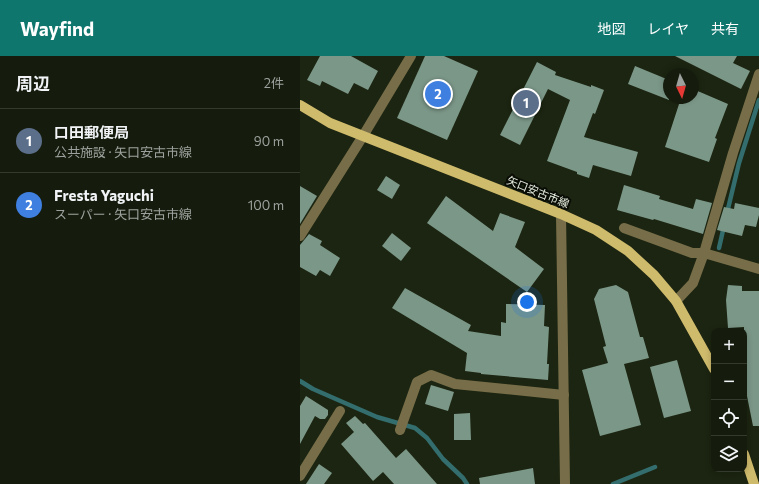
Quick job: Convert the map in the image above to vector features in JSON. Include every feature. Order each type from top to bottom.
[{"type":"main road","name":"矢口安古市線","points":[[300,105],[330,123],[561,214],[596,230],[628,250],[654,275],[676,301],[711,364]]},
{"type":"main road","points":[[747,463],[754,484]]},
{"type":"street","points":[[300,236],[303,225],[363,136],[411,56]]},
{"type":"street","points":[[676,301],[693,283],[704,253],[733,153],[759,74]]},
{"type":"street","points":[[561,214],[565,484]]},
{"type":"street","points":[[624,228],[692,253],[704,253],[759,268]]},
{"type":"street","points":[[400,430],[417,382],[431,375],[455,384],[564,395]]},
{"type":"street","points":[[300,476],[340,411]]},
{"type":"building","points":[[320,56],[351,56],[378,71],[368,90],[354,83],[348,94],[322,81],[320,86],[307,80]]},
{"type":"building","points":[[425,56],[444,56],[478,71],[447,140],[397,118]]},
{"type":"building","points":[[675,56],[737,56],[733,63],[750,71],[741,89]]},
{"type":"building","points":[[537,62],[556,72],[555,75],[604,90],[584,137],[638,152],[631,176],[593,165],[589,178],[547,161],[570,100],[548,89],[520,145],[500,135]]},
{"type":"building","points":[[635,66],[663,78],[663,98],[628,84]]},
{"type":"building","points":[[699,92],[728,104],[715,138],[717,139],[709,162],[665,147],[679,104],[699,104]]},
{"type":"building","points":[[386,176],[400,185],[392,199],[377,190]]},
{"type":"building","points":[[624,185],[660,196],[659,199],[693,209],[696,199],[712,203],[703,234],[654,219],[653,220],[617,210]]},
{"type":"building","points":[[300,186],[317,196],[300,224]]},
{"type":"building","points":[[446,196],[493,231],[500,213],[525,222],[515,247],[544,269],[527,292],[427,223]]},
{"type":"building","points":[[735,203],[759,208],[756,227],[745,225],[742,236],[717,230],[724,207],[734,209]]},
{"type":"building","points":[[392,233],[411,248],[401,261],[382,246]]},
{"type":"building","points":[[309,234],[322,241],[320,245],[340,258],[330,276],[320,270],[316,276],[300,267],[300,245]]},
{"type":"building","points":[[616,285],[628,292],[640,337],[643,337],[649,358],[624,364],[641,425],[600,436],[582,370],[608,363],[603,347],[606,346],[594,299],[599,289]]},
{"type":"building","points":[[728,285],[742,286],[742,291],[759,291],[759,426],[753,426],[747,396],[747,328],[728,328],[726,300]]},
{"type":"building","points":[[405,288],[471,325],[468,331],[501,336],[501,322],[506,323],[506,304],[545,305],[544,326],[549,327],[547,364],[549,364],[548,380],[481,374],[465,371],[467,353],[392,308]]},
{"type":"building","points":[[677,360],[691,411],[664,418],[650,367]]},
{"type":"building","points":[[431,385],[454,392],[448,411],[425,404]]},
{"type":"building","points":[[306,396],[328,410],[328,415],[325,419],[320,419],[315,416],[300,444],[300,406]]},
{"type":"building","points":[[470,413],[471,440],[454,440],[454,414]]},
{"type":"building","points":[[355,416],[363,424],[365,423],[396,458],[406,449],[437,484],[394,484],[383,472],[373,481],[341,444],[354,432],[346,423]]},
{"type":"building","points":[[319,464],[332,473],[324,484],[306,484]]},
{"type":"building","points":[[533,468],[535,484],[480,484],[479,478]]},
{"type":"waterway","points":[[727,213],[739,163],[759,100]]},
{"type":"waterway","points":[[719,248],[724,226]]},
{"type":"waterway","points":[[300,381],[313,389],[377,417],[415,428],[427,438],[443,459],[463,478],[467,484]]},
{"type":"waterway","points":[[613,484],[655,467]]},
{"type":"place","name":"Fresta Yaguchi","points":[[438,94]]},
{"type":"place","name":"口田郵便局","points":[[526,103]]}]
